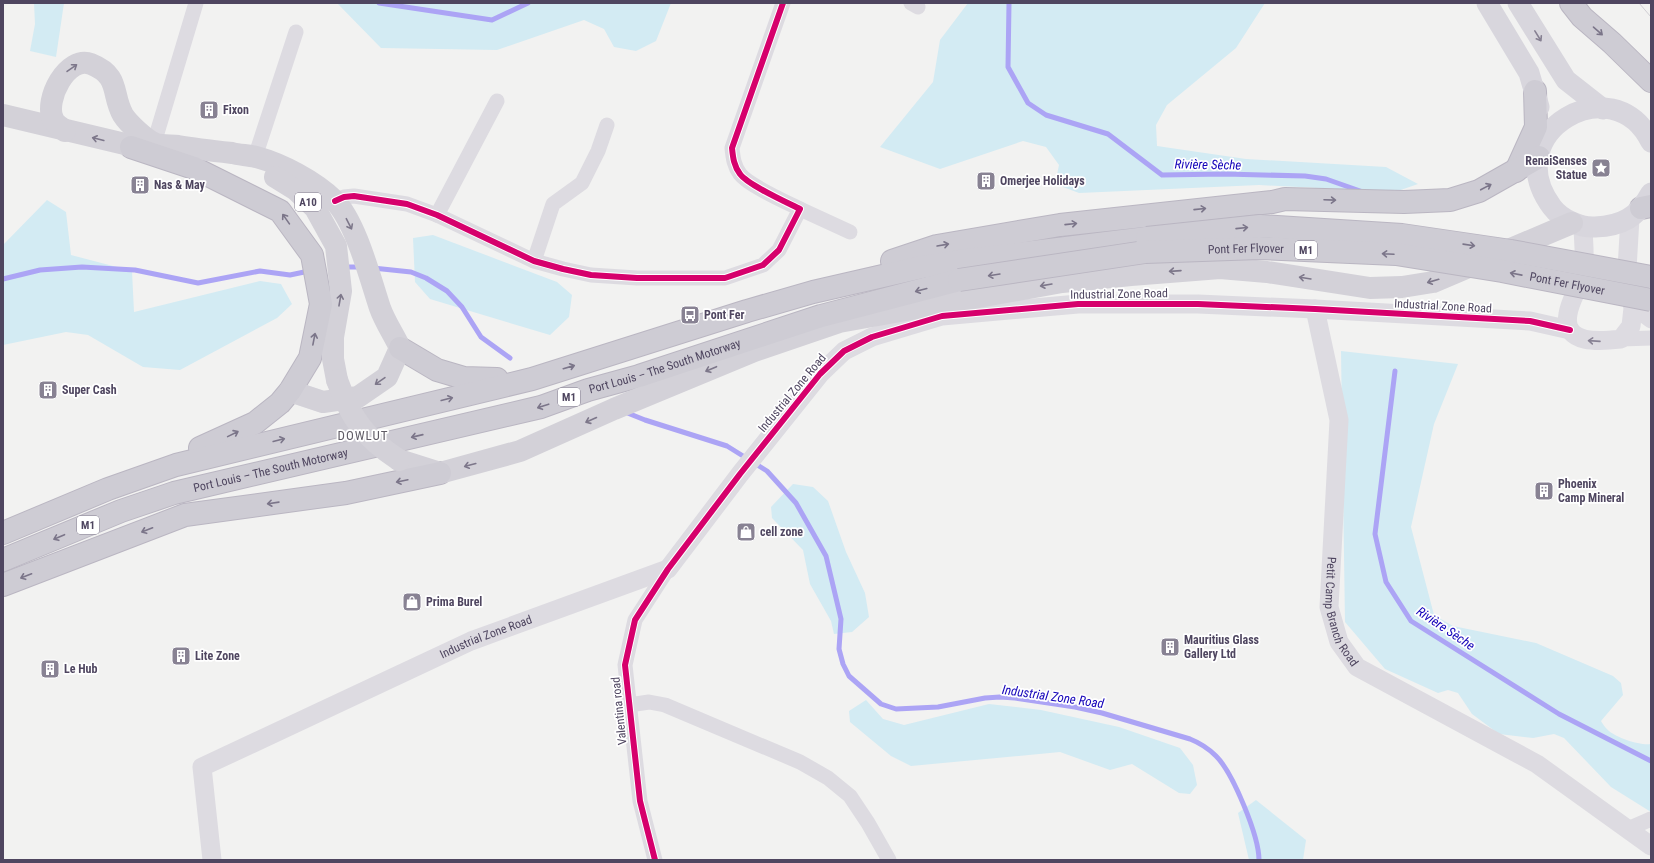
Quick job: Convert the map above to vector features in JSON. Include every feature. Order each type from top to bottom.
[{"type":"highway","points":[[1571,3],[1582,17],[1612,43],[1651,81]]},
{"type":"highway","points":[[1516,171],[1536,127],[1535,91]]},
{"type":"highway","points":[[108,489],[255,423],[280,403],[290,391],[310,358],[321,304],[312,255],[280,211],[194,168],[131,147]]},
{"type":"highway","points":[[747,311],[937,246],[1060,225],[1272,202],[1285,199],[1404,202],[1450,200],[1479,191],[1516,171],[1542,147]]},
{"type":"highway","name":"Pont Fer Flyover","points":[[959,270],[1260,226],[1402,235],[1511,251],[1651,277]]},
{"type":"highway","name":"Pont Fer Flyover","points":[[959,270],[1145,252],[1259,248],[1396,254],[1502,271],[1642,304]]},
{"type":"highway","name":"M1","points":[[3,533],[108,489],[176,465],[532,379],[747,311],[813,292],[922,267],[959,270]]},
{"type":"highway","name":"Port Louis – The South Motorway","points":[[3,560],[121,511],[174,493],[541,407],[588,390],[639,376],[959,270]]},
{"type":"highway","points":[[754,351],[821,316]]},
{"type":"highway","points":[[400,348],[437,370],[464,378],[532,379]]},
{"type":"highway","points":[[3,585],[185,515],[346,493],[440,473]]},
{"type":"main road","points":[[1487,3],[1529,73],[1535,91],[1542,147],[1538,176],[1544,196],[1556,212],[1578,224],[1592,228],[1612,226],[1643,206]]},
{"type":"main road","points":[[1518,3],[1566,80],[1603,109]]},
{"type":"main road","points":[[66,131],[53,120],[51,115],[52,100],[59,80],[69,69],[81,62],[90,64],[103,71],[113,82],[122,114],[132,127],[154,143],[255,157],[289,170],[313,184],[335,201],[348,222],[368,267],[381,309],[400,348],[387,377],[358,397],[324,402],[290,391]]},
{"type":"main road","points":[[7,116],[35,110],[52,100]]},
{"type":"main road","points":[[1542,147],[1558,122],[1576,112],[1595,108],[1615,110],[1632,119],[1646,132],[1651,142]]},
{"type":"main road","name":"A10","points":[[7,116],[131,147],[259,170],[279,179],[296,190],[315,208],[336,246],[342,291],[333,337],[333,359],[337,380],[345,403],[366,434],[382,449],[399,460],[440,473]]},
{"type":"main road","points":[[440,473],[520,451],[614,409],[754,351],[839,322],[1062,282],[1220,268],[1267,272],[1370,288],[1402,287],[1433,282],[1578,224]]},
{"type":"street","points":[[154,143],[196,3]]},
{"type":"street","points":[[783,3],[732,148],[733,162],[741,175],[756,186],[800,209],[850,232]]},
{"type":"street","points":[[255,157],[296,32]]},
{"type":"street","points":[[437,215],[497,101]]},
{"type":"street","points":[[534,261],[553,204],[582,183],[598,152],[607,124]]},
{"type":"street","points":[[335,201],[344,197],[354,196],[407,204],[437,215],[534,261],[591,275],[637,278],[725,278],[763,265],[779,250],[800,209]]},
{"type":"street","points":[[1643,206],[1626,268],[1628,284],[1642,304],[1651,321]]},
{"type":"street","points":[[1578,224],[1584,273],[1567,315],[1567,323],[1570,330],[1578,337],[1588,341],[1651,338]]},
{"type":"street","name":"Industrial Zone Road","points":[[212,860],[202,767],[471,641],[668,569],[759,449],[820,374],[844,351],[872,337],[942,316],[1078,304],[1198,304],[1530,321]]},
{"type":"street","points":[[1621,339],[1631,326],[1642,304]]},
{"type":"street","points":[[1530,321],[1551,317],[1570,307]]},
{"type":"street","name":"Petit Camp Branch Road","points":[[1315,309],[1339,420],[1329,607],[1339,642],[1357,667],[1537,764],[1651,846]]},
{"type":"street","points":[[1530,321],[1570,330]]},
{"type":"street","name":"Valentina road","points":[[654,860],[640,801],[625,666],[635,620],[668,569]]},
{"type":"street","points":[[629,705],[649,702],[666,705],[800,762],[828,778],[850,796],[868,823],[889,860]]},
{"type":"street","points":[[1628,829],[1651,819]]},
{"type":"shaded area","points":[[34,3],[64,3],[56,57],[30,51],[35,24]]},
{"type":"shaded area","points":[[337,3],[671,3],[656,41],[636,51],[614,47],[604,29],[584,20],[497,50],[381,48]]},
{"type":"shaded area","points":[[968,3],[1265,3],[1236,48],[1167,105],[1156,125],[1157,146],[1246,159],[1386,167],[1418,184],[1395,192],[1259,185],[1079,193],[1055,184],[1059,165],[1046,147],[1023,141],[940,169],[880,147],[933,82],[940,40]]},
{"type":"shaded area","points":[[47,200],[66,212],[71,255],[132,271],[134,312],[260,281],[281,284],[292,304],[277,318],[180,370],[143,367],[88,335],[66,332],[3,345],[3,245]]},
{"type":"shaded area","points":[[433,235],[557,282],[572,295],[569,317],[550,335],[430,299],[415,282],[413,238]]},
{"type":"shaded area","points":[[1341,351],[1458,364],[1434,424],[1411,527],[1434,615],[1453,626],[1536,643],[1613,676],[1621,683],[1623,695],[1601,721],[1613,734],[1635,743],[1651,744],[1651,812],[1611,787],[1564,738],[1554,734],[1533,738],[1499,734],[1472,714],[1458,693],[1448,690],[1438,693],[1385,669],[1345,622]]},
{"type":"shaded area","points":[[793,484],[813,487],[828,501],[846,552],[865,593],[869,617],[852,632],[834,634],[831,621],[810,584],[803,550],[772,518],[771,507]]},
{"type":"shaded area","points":[[866,700],[883,719],[904,725],[989,704],[1041,710],[1119,727],[1180,748],[1193,765],[1197,785],[1190,794],[1179,793],[1132,764],[1110,770],[1060,752],[911,766],[891,756],[850,722],[849,711]]},
{"type":"shaded area","points":[[1256,800],[1306,840],[1303,860],[1249,860],[1238,813]]},
{"type":"waterway","name":"Rivière Sèche","points":[[379,3],[492,20],[528,3]]},
{"type":"waterway","name":"Rivière Sèche","points":[[1009,3],[1008,67],[1028,103],[1046,115],[1108,134],[1162,175],[1225,174],[1305,176],[1326,179],[1363,192]]},
{"type":"waterway","points":[[3,279],[40,270],[82,267],[135,270],[198,283],[260,271],[290,275],[309,271]]},
{"type":"waterway","points":[[343,267],[361,267]]},
{"type":"waterway","points":[[373,268],[411,272],[426,278],[447,291],[462,307],[481,337],[510,358]]},
{"type":"waterway","name":"Rivière Sèche","points":[[1395,371],[1375,534],[1386,582],[1411,621],[1559,714],[1651,761]]},
{"type":"waterway","name":"Industrial Zone Road","points":[[625,412],[645,420],[727,446],[767,471],[796,503],[826,556],[841,619],[839,649],[843,664],[849,676],[881,704],[896,709],[938,707],[985,698],[1015,698],[1075,707],[1102,713],[1190,739],[1204,746],[1213,753],[1223,764],[1230,776],[1250,821],[1255,836],[1259,860]]},
{"type":"tram line","points":[[1639,3],[1651,17]]},
{"type":"cycle path","points":[[335,201],[344,197],[354,196],[407,204],[437,215],[534,261],[591,275],[637,278],[725,278],[763,265],[779,250],[800,209],[768,193],[744,178],[735,165],[732,148],[783,3]]},
{"type":"cycle path","points":[[655,860],[640,801],[625,665],[635,620],[668,569],[740,474],[820,374],[844,351],[872,337],[942,316],[1078,304],[1198,304],[1315,309],[1530,321],[1570,330]]},
{"type":"place","name":"Fixon","points":[[209,110]]},
{"type":"place","name":"RenaiSenses Statue","points":[[1601,168]]},
{"type":"place","name":"Omerjee Holidays","points":[[986,181]]},
{"type":"place","name":"Nas & May","points":[[140,185]]},
{"type":"place","name":"Pont Fer","points":[[690,315]]},
{"type":"place","name":"Super Cash","points":[[48,390]]},
{"type":"place","name":"Phoenix Camp Mineral","points":[[1544,491]]},
{"type":"place","name":"cell zone","points":[[746,532]]},
{"type":"place","name":"Prima Burel","points":[[412,602]]},
{"type":"place","name":"Mauritius Glass Gallery Ltd","points":[[1170,647]]},
{"type":"place","name":"Lite Zone","points":[[181,656]]},
{"type":"place","name":"Le Hub","points":[[50,669]]},
{"type":"district","name":"DOWLUT","points":[[363,435]]}]
